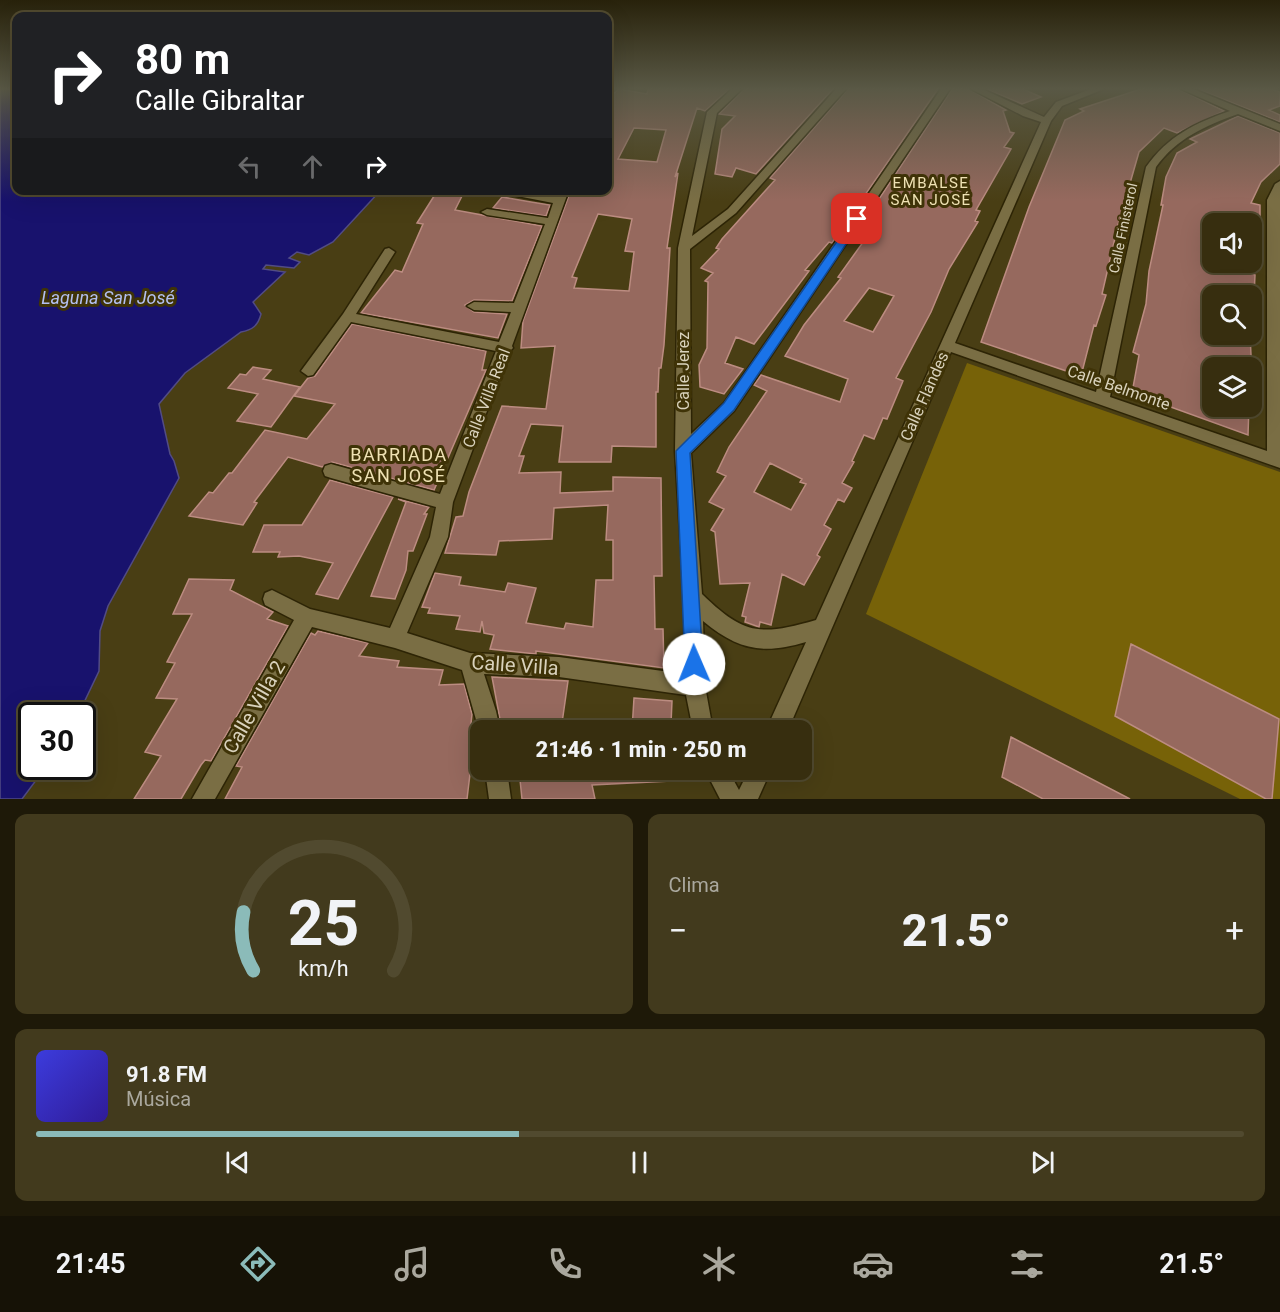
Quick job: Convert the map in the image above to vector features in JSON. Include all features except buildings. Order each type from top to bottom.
[{"type":"street","name":"Calle Jerez","points":[[701,720],[695,686],[693,598],[683,451],[684,248],[710,126]]},
{"type":"street","points":[[684,248],[732,210],[807,126]]},
{"type":"street","points":[[683,451],[729,406],[920,126]]},
{"type":"street","name":"Calle Flandes","points":[[781,720],[1044,126]]},
{"type":"street","name":"Calle Finisterol","points":[[1102,400],[1151,167],[1164,147],[1188,130],[1198,126]]},
{"type":"street","points":[[1278,461],[1273,200],[1280,184]]},
{"type":"street","name":"Calle Villa Real","points":[[395,639],[439,537],[445,502],[506,348],[518,308],[562,196]]},
{"type":"street","points":[[486,212],[552,222]]},
{"type":"street","points":[[308,370],[348,317],[389,252]]},
{"type":"street","points":[[474,306],[518,308]]},
{"type":"street","points":[[348,317],[506,348]]},
{"type":"street","name":"Calle Belmonte","points":[[946,345],[1278,461]]},
{"type":"street","points":[[331,471],[445,502]]},
{"type":"street","points":[[693,598],[720,626],[757,642],[792,637],[821,628]]},
{"type":"street","name":"Calle Villa","points":[[272,599],[307,617],[395,639],[470,663],[558,667],[695,686]]},
{"type":"street","name":"Calle Villa 2","points":[[203,799],[307,617]]},
{"type":"street","points":[[470,663],[487,720]]},
{"type":"street","points":[[498,780],[501,799]]},
{"type":"street","points":[[722,780],[732,799]]},
{"type":"street","points":[[747,799],[756,780]]},
{"type":"shaded area","points":[[967,363],[1280,472],[1280,799],[1240,799],[866,614]]},
{"type":"water","name":"Laguna San José","points":[[0,126],[12,126],[12,195],[376,195],[333,242],[309,255],[297,252],[289,258],[300,262],[294,268],[266,265],[263,269],[285,272],[253,302],[261,314],[256,324],[251,329],[241,332],[185,373],[159,404],[170,454],[179,478],[108,606],[100,631],[99,671],[84,702],[18,702],[18,780],[36,780],[22,799],[0,799]]},
{"type":"district","name":"EMBALSE SAN JOSÉ","points":[[931,192]]},
{"type":"district","name":"BARRIADA SAN JOSÉ","points":[[399,465]]},
{"type":"route","points":[[694,664],[693,598],[683,451],[729,406],[857,219]]}]
